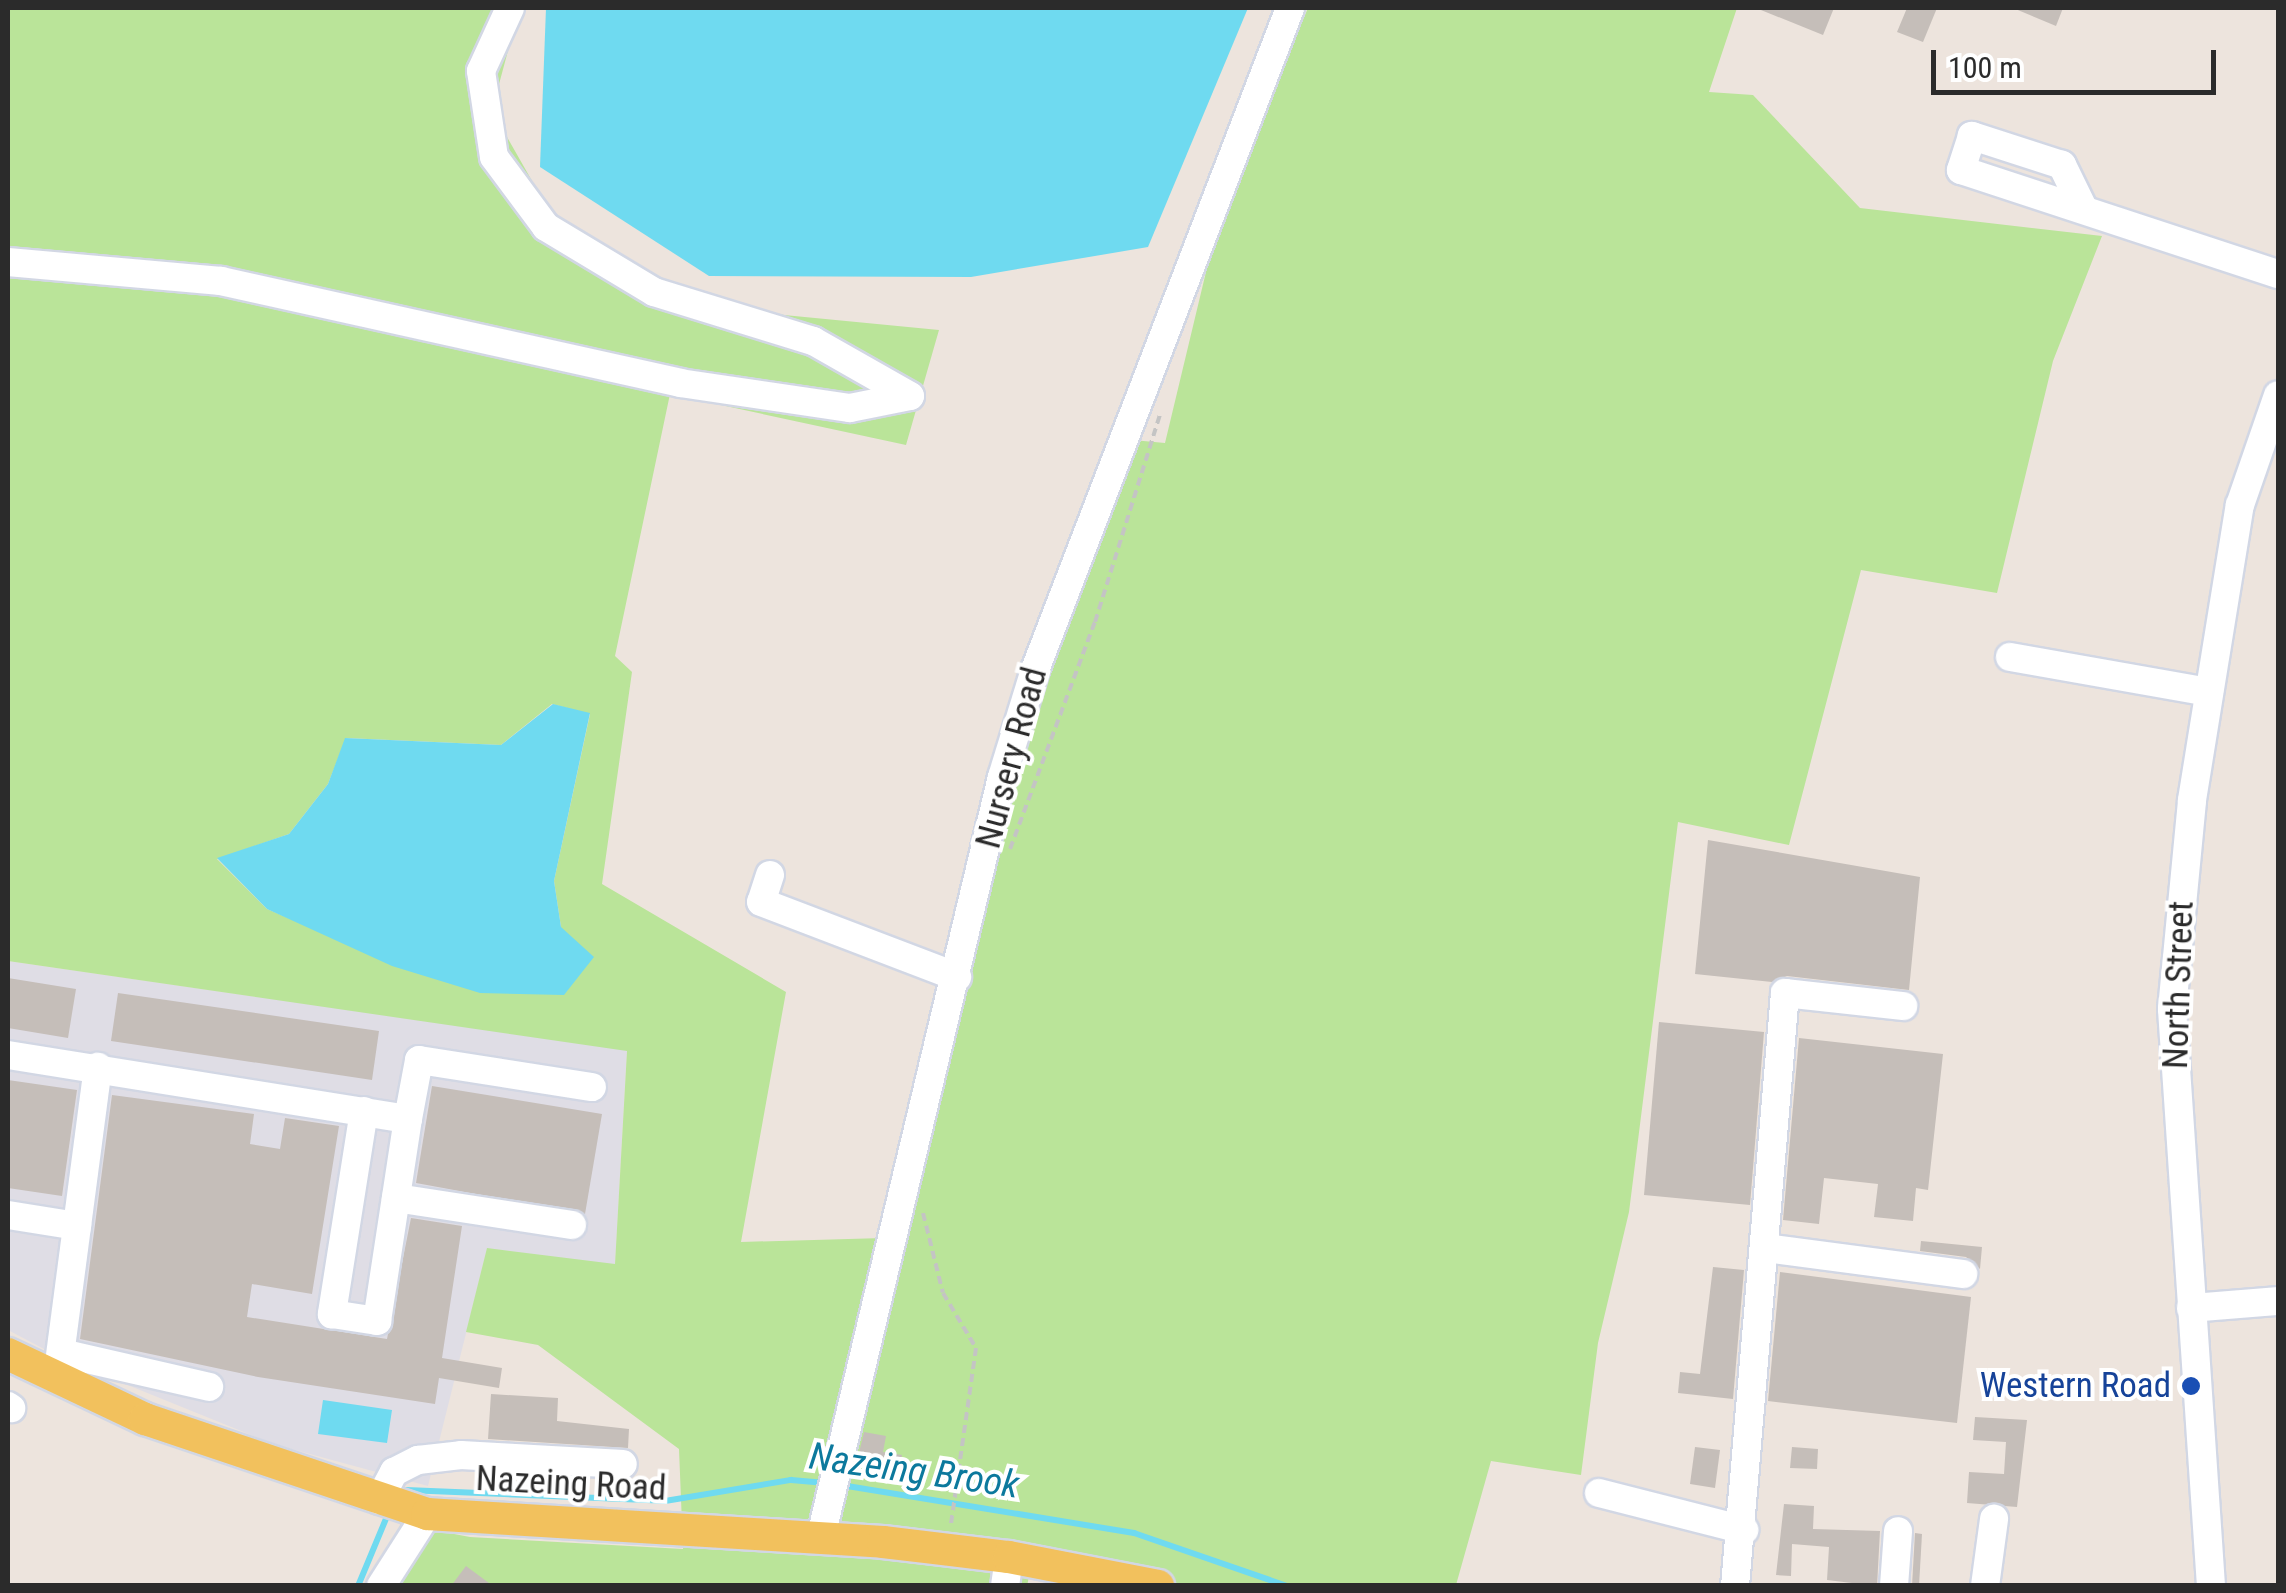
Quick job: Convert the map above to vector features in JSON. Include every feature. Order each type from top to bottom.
[{"type":"main road","name":"Nazeing Road","points":[[8,1354],[59,1366],[145,1418],[427,1514],[821,1536],[1007,1571],[1158,1586]]},
{"type":"street","points":[[8,262],[221,280],[737,391],[850,408],[910,396],[813,341],[654,292],[546,227],[494,157],[481,71],[510,8]]},
{"type":"street","name":"Nursery Road","points":[[821,1536],[830,1484],[1034,670],[1290,8]]},
{"type":"street","points":[[2082,206],[2278,274]]},
{"type":"street","name":"North Street","points":[[2211,1586],[2172,1009],[2179,900],[2240,505],[2278,395]]},
{"type":"street","points":[[2010,657],[2209,692]]},
{"type":"street","points":[[770,875],[761,902],[956,978]]},
{"type":"street","points":[[1735,1586],[1744,1530],[1786,993],[1903,1006]]},
{"type":"street","points":[[8,1054],[408,1119]]},
{"type":"street","points":[[364,1111],[332,1314],[377,1321],[419,1060],[592,1087]]},
{"type":"street","points":[[98,1068],[59,1366],[209,1387]]},
{"type":"street","points":[[396,1198],[572,1225]]},
{"type":"street","points":[[8,1214],[77,1226]]},
{"type":"street","points":[[1766,1248],[1962,1274]]},
{"type":"street","points":[[2191,1308],[2278,1301]]},
{"type":"street","points":[[379,1500],[394,1472],[418,1460],[461,1455],[623,1464]]},
{"type":"street","points":[[1599,1493],[1744,1530]]},
{"type":"street","points":[[382,1586],[427,1514]]},
{"type":"street","points":[[1985,1586],[1994,1519]]},
{"type":"street","points":[[1894,1586],[1898,1532]]},
{"type":"path","points":[[1008,856],[1094,622],[1162,410]]},
{"type":"path","points":[[924,1202],[943,1293],[976,1348],[954,1507]]},
{"type":"shaded area","points":[[8,961],[627,1050],[615,1265],[487,1249],[428,1486],[273,1444],[61,1358],[8,1330]]},
{"type":"green space","points":[[8,8],[527,8],[517,17],[498,88],[499,123],[548,209],[647,280],[784,315],[939,330],[906,445],[670,394],[615,656],[632,672],[602,884],[786,992],[741,1242],[883,1238],[1111,438],[1165,443],[1217,226],[1308,8],[1737,8],[1709,92],[1753,95],[1860,208],[2102,236],[2053,361],[1997,593],[1861,570],[1789,845],[1678,822],[1629,1212],[1598,1343],[1581,1475],[1491,1461],[1456,1585],[1100,1586],[1030,1572],[1027,1586],[367,1585],[401,1524],[470,1537],[683,1549],[679,1449],[538,1345],[466,1332],[487,1248],[615,1264],[627,1051],[8,961]],"holes":[[[552,704],[590,714],[554,881],[561,927],[321,932],[267,909],[217,859],[289,834],[328,784],[346,738],[501,745]]]},
{"type":"water","points":[[546,8],[1248,8],[1148,247],[971,277],[709,276],[540,167]]},
{"type":"water","points":[[553,704],[590,713],[554,881],[561,927],[594,957],[564,995],[480,993],[392,966],[267,909],[217,858],[289,834],[328,784],[345,738],[501,745]]},
{"type":"water","points":[[323,1400],[392,1410],[387,1443],[318,1434]]},
{"type":"building","points":[[1756,8],[1834,8],[1823,35]]},
{"type":"building","points":[[1907,8],[1937,8],[1923,42],[1897,32]]},
{"type":"building","points":[[2013,8],[2063,8],[2056,26]]},
{"type":"building","points":[[1708,840],[1920,877],[1909,990],[1787,976],[1772,982],[1695,974]]},
{"type":"building","points":[[8,978],[76,989],[68,1038],[8,1028]]},
{"type":"building","points":[[118,993],[379,1031],[372,1080],[111,1041]]},
{"type":"building","points":[[1659,1022],[1764,1032],[1750,1205],[1644,1195]]},
{"type":"building","points":[[1799,1038],[1943,1054],[1928,1190],[1916,1188],[1913,1221],[1874,1217],[1878,1184],[1824,1178],[1819,1224],[1783,1220]]},
{"type":"building","points":[[8,1080],[77,1090],[62,1196],[8,1188]]},
{"type":"building","points":[[432,1086],[602,1114],[585,1214],[416,1183]]},
{"type":"building","points":[[112,1095],[254,1114],[250,1144],[280,1149],[285,1118],[339,1126],[312,1294],[252,1284],[247,1317],[387,1339],[411,1218],[462,1226],[442,1358],[502,1368],[499,1388],[439,1378],[435,1404],[258,1377],[80,1339]]},
{"type":"building","points":[[1921,1241],[1982,1247],[1980,1269],[1966,1257],[1920,1251]]},
{"type":"building","points":[[1713,1267],[1744,1270],[1733,1399],[1678,1393],[1680,1372],[1700,1374]]},
{"type":"building","points":[[1780,1272],[1971,1297],[1957,1423],[1768,1401]]},
{"type":"building","points":[[491,1394],[558,1398],[557,1421],[629,1429],[628,1448],[488,1439]]},
{"type":"building","points":[[1975,1417],[2027,1420],[2017,1507],[1967,1503],[1969,1472],[2004,1474],[2006,1442],[1973,1440]]},
{"type":"building","points":[[864,1432],[886,1436],[883,1452],[902,1455],[899,1472],[856,1465]]},
{"type":"building","points":[[1695,1447],[1720,1450],[1715,1488],[1690,1484]]},
{"type":"building","points":[[1792,1447],[1818,1449],[1817,1469],[1790,1468]]},
{"type":"building","points":[[1784,1504],[1814,1506],[1813,1529],[1880,1531],[1877,1586],[1827,1580],[1829,1547],[1792,1544],[1791,1576],[1776,1575]]},
{"type":"building","points":[[1915,1533],[1922,1534],[1919,1586],[1912,1586]]},
{"type":"building","points":[[466,1566],[493,1586],[451,1586]]},
{"type":"waterway","name":"Nazeing Brook","points":[[406,1490],[665,1501],[791,1480],[823,1483]]},
{"type":"waterway","name":"Nazeing Brook","points":[[841,1485],[1134,1533],[1287,1586]]},
{"type":"waterway","name":"Nazeing Brook","points":[[358,1586],[388,1514]]},
{"type":"place","name":"Western Road","points":[[2191,1386]]}]
